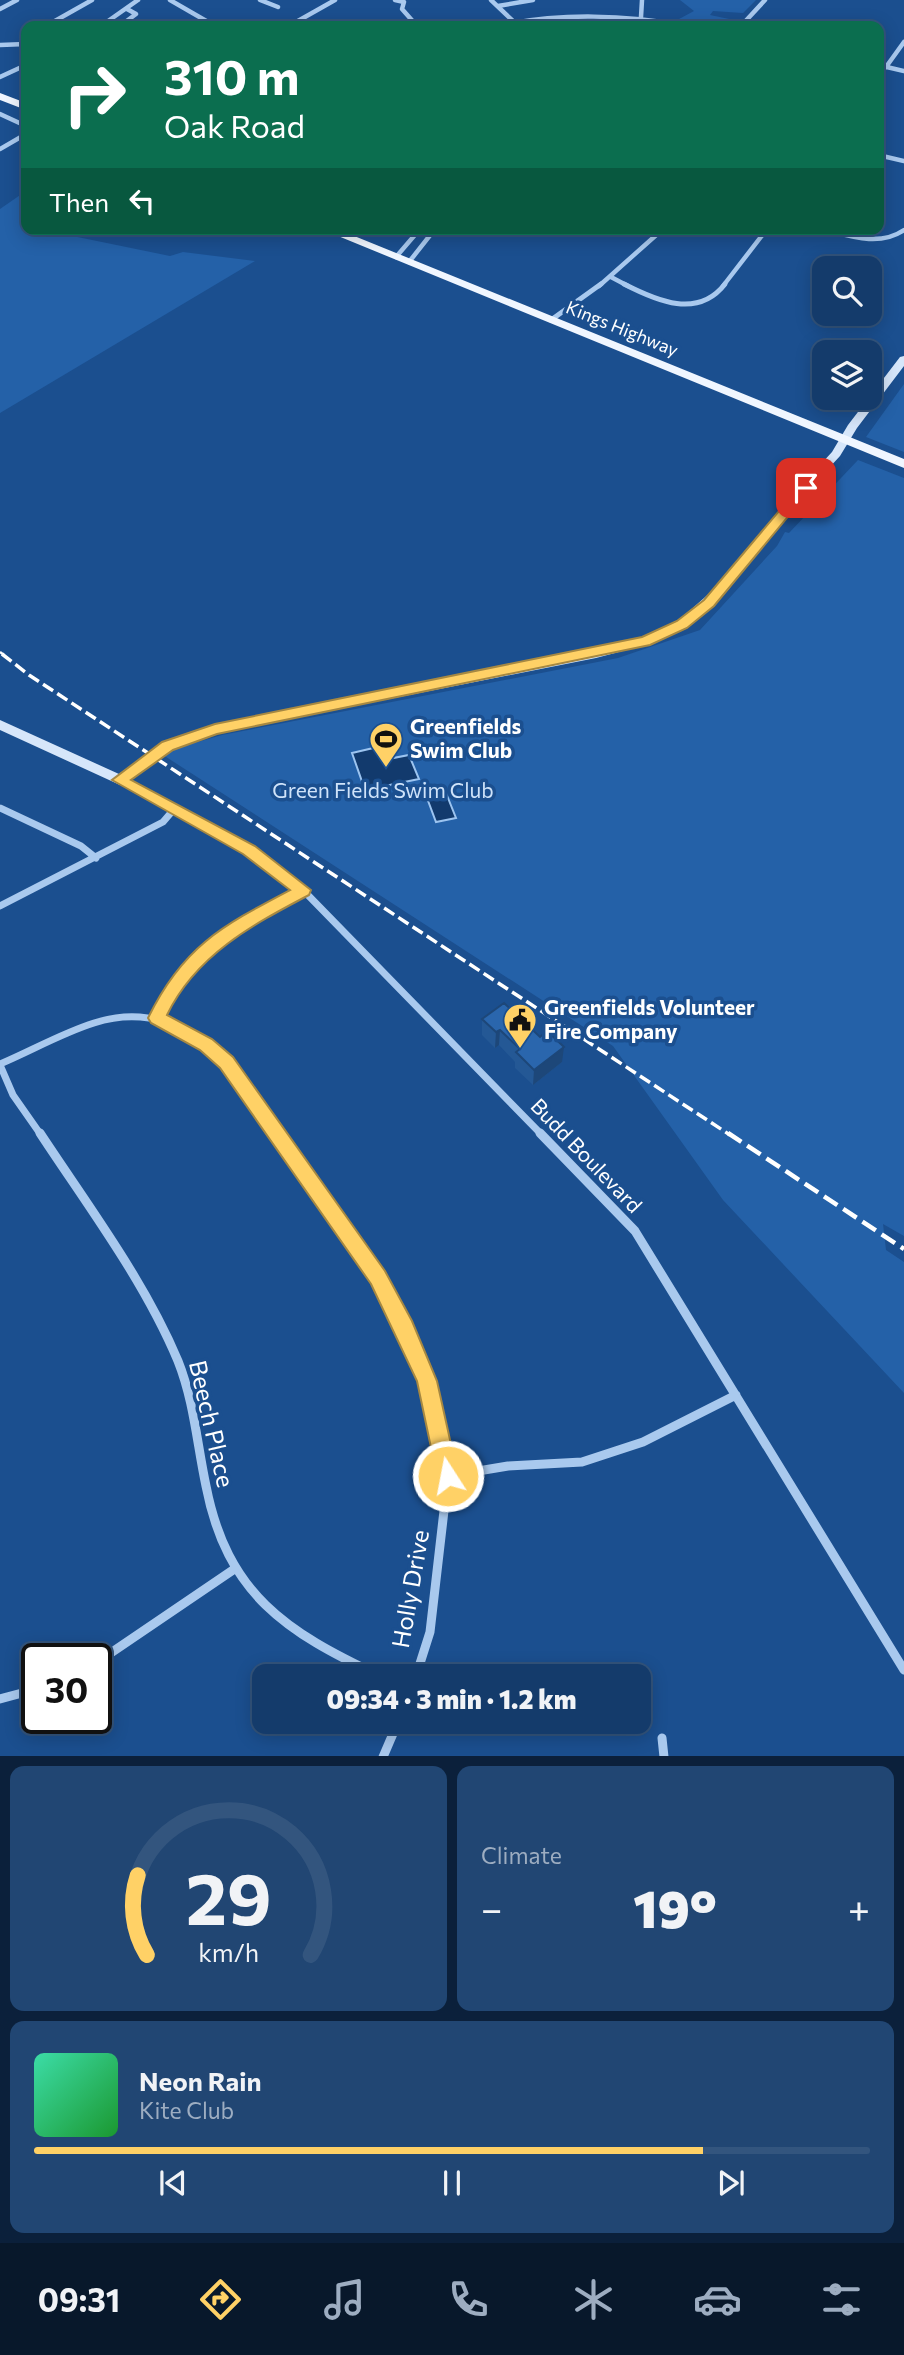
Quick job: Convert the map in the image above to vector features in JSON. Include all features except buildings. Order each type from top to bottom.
[{"type":"main road","points":[[0,96],[21,105]]},
{"type":"main road","name":"Kings Highway","points":[[341,235],[904,464]]},
{"type":"street","points":[[0,9],[17,0]]},
{"type":"street","points":[[55,21],[92,0]]},
{"type":"street","points":[[109,21],[138,0]]},
{"type":"street","points":[[170,0],[206,21]]},
{"type":"street","points":[[260,0],[278,7]]},
{"type":"street","points":[[298,21],[335,0]]},
{"type":"street","points":[[395,0],[406,1],[402,9],[413,21]]},
{"type":"street","points":[[491,0],[513,21]]},
{"type":"street","points":[[498,6],[533,0]]},
{"type":"street","points":[[641,17],[642,0]]},
{"type":"street","points":[[746,21],[765,0]]},
{"type":"street","points":[[127,9],[136,15],[127,21]]},
{"type":"street","points":[[588,15],[589,21]]},
{"type":"street","points":[[525,21],[588,15],[641,17],[663,21]]},
{"type":"street","points":[[904,42],[886,67],[904,71]]},
{"type":"street","points":[[0,45],[21,44]]},
{"type":"street","points":[[0,77],[21,67]]},
{"type":"street","points":[[0,114],[21,124]]},
{"type":"street","points":[[0,149],[21,137]]},
{"type":"street","points":[[884,156],[904,161]]},
{"type":"street","points":[[856,235],[889,238],[904,230]]},
{"type":"street","points":[[396,257],[415,235]]},
{"type":"street","points":[[409,262],[430,235]]},
{"type":"street","points":[[551,320],[611,277],[656,235]]},
{"type":"street","points":[[611,277],[670,304],[681,306],[707,300],[716,295],[762,235]]},
{"type":"street","points":[[0,725],[120,780],[167,746],[215,729],[596,654],[645,641],[682,624],[724,587],[845,440],[904,359]]},
{"type":"street","name":"Budd Boulevard","points":[[120,780],[249,850],[303,890],[635,1231],[904,1670]]},
{"type":"street","points":[[0,808],[81,846],[96,858]]},
{"type":"street","points":[[0,906],[163,822],[175,808]]},
{"type":"street","points":[[157,1018],[172,986],[209,946],[252,917],[303,890]]},
{"type":"street","name":"Holly Drive","points":[[0,1064],[94,1023],[126,1017],[157,1018],[206,1045],[226,1063],[378,1277],[405,1328],[427,1381],[448,1476],[430,1632],[420,1664]]},
{"type":"street","name":"Beech Place","points":[[0,1064],[13,1095],[124,1264],[175,1353],[194,1416],[210,1503],[233,1570],[277,1618],[335,1656],[353,1664]]},
{"type":"street","points":[[448,1476],[508,1466],[582,1462],[643,1442],[736,1395]]},
{"type":"street","points":[[112,1652],[233,1570]]},
{"type":"street","points":[[0,1699],[21,1693]]},
{"type":"street","points":[[383,1756],[393,1734]]},
{"type":"street","points":[[662,1738],[664,1756]]},
{"type":"green space","points":[[680,0],[756,0],[743,13],[713,11],[710,15],[734,20],[675,21],[694,11]]},
{"type":"green space","points":[[601,18],[625,21],[601,21]]},
{"type":"green space","points":[[21,194],[21,235],[68,235],[170,256],[183,252],[255,261],[0,413],[0,209]]},
{"type":"green space","points":[[904,384],[904,452],[866,437]]},
{"type":"green space","name":"Green Fields Swim Club","points":[[858,460],[904,478],[904,1236],[883,1224],[886,1250],[904,1262],[904,1393],[723,1200],[613,1046],[160,753],[222,735],[618,658],[700,630],[777,546],[785,532],[789,533]]},
{"type":"shaded area","name":"Greenfields Swim Club","points":[[382,746],[388,759],[409,755],[419,779],[365,790],[352,753]]},
{"type":"shaded area","points":[[446,793],[456,818],[436,822],[427,798]]},
{"type":"railway","points":[[0,652],[4,655]]},
{"type":"railway","points":[[2,654],[29,675],[730,1135]]},
{"type":"railway","points":[[728,1133],[904,1249]]},
{"type":"place","name":"Greenfields Swim Club","points":[[386,769]]},
{"type":"place","name":"Greenfields Volunteer Fire Company","points":[[520,1050]]},
{"type":"route","points":[[448,1476],[427,1381],[405,1328],[378,1277],[251,1094],[226,1063],[206,1045],[157,1018],[172,986],[209,946],[252,917],[303,890],[249,850],[120,780],[167,746],[215,729],[596,654],[645,641],[682,624],[709,603],[806,488]]}]
